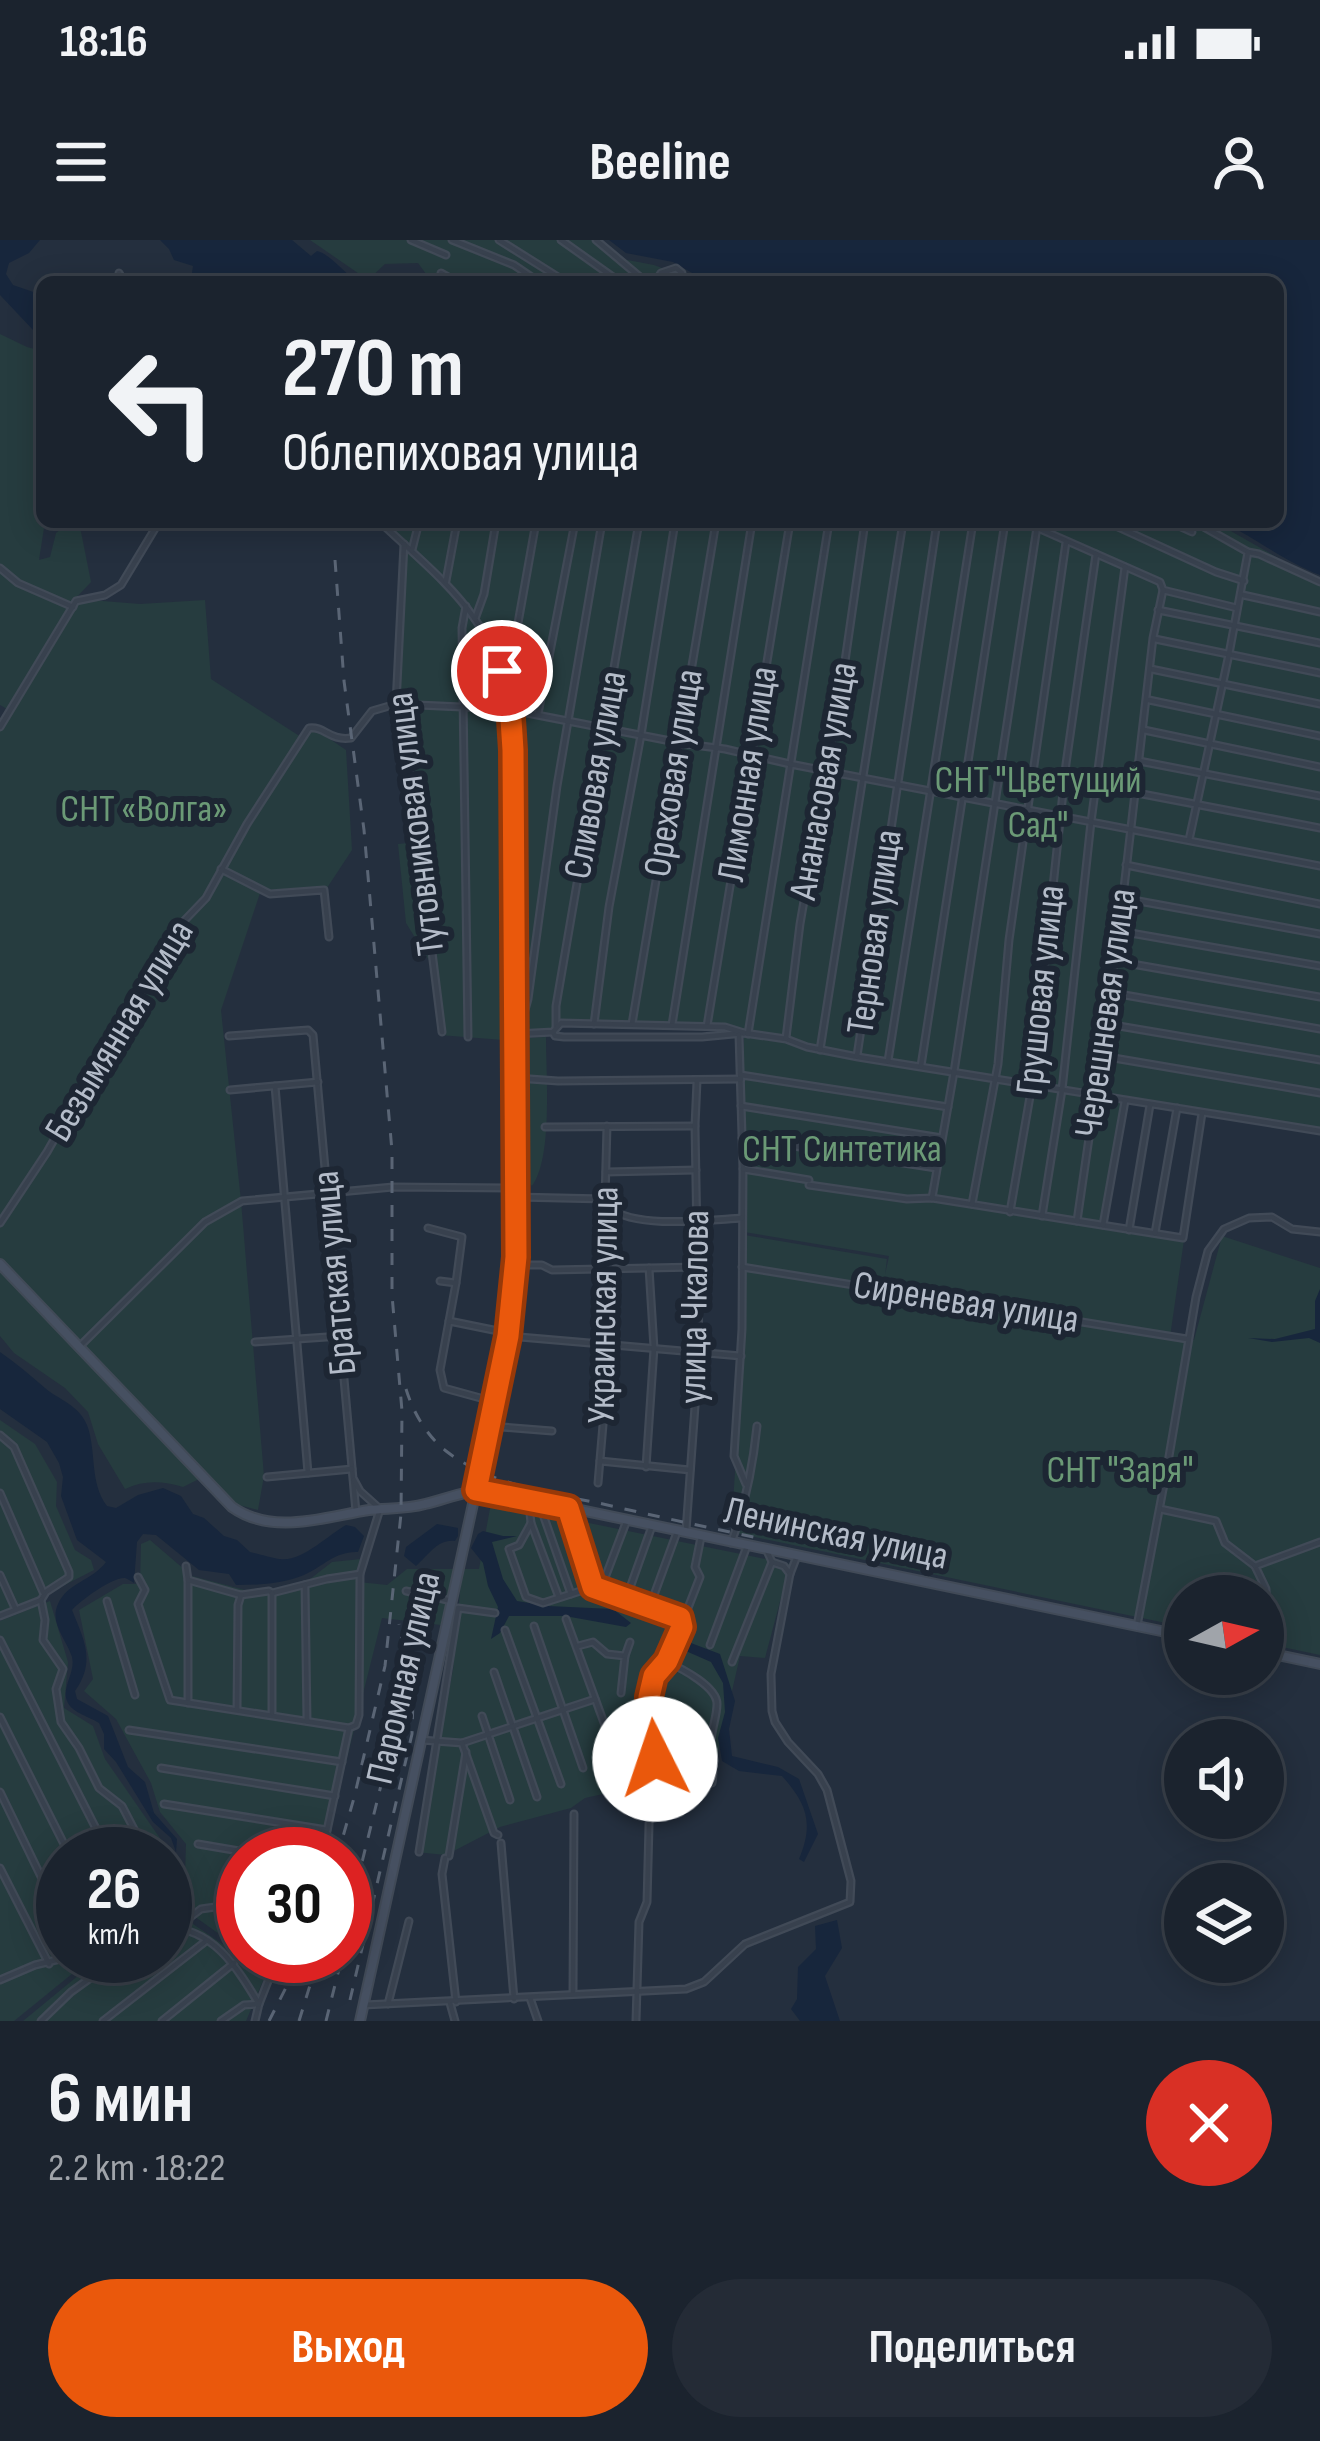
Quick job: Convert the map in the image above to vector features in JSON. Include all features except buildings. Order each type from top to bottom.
[{"type":"street","points":[[411,240],[446,255]]},
{"type":"street","points":[[452,240],[530,276]]},
{"type":"street","points":[[499,240],[556,276]]},
{"type":"street","points":[[562,240],[612,276]]},
{"type":"street","points":[[596,240],[642,276]]},
{"type":"street","points":[[657,276],[670,268],[680,270],[683,276]]},
{"type":"street","points":[[441,273],[446,276]]},
{"type":"street","points":[[0,727],[79,599],[105,595],[121,585],[155,528]]},
{"type":"street","points":[[0,1264],[232,1507],[257,1520],[311,1521],[419,1506],[476,1490],[508,1335],[515,1265],[510,711],[502,671],[475,619],[446,581],[387,528]]},
{"type":"street","points":[[412,550],[418,528]]},
{"type":"street","points":[[446,581],[456,528]]},
{"type":"street","points":[[475,619],[495,528]]},
{"type":"street","points":[[502,671],[514,640],[535,528]]},
{"type":"street","points":[[538,714],[573,528]]},
{"type":"street","points":[[515,1021],[522,1021],[528,999],[567,722],[601,528]]},
{"type":"street","name":"Сливовая улица","points":[[555,1030],[638,528]]},
{"type":"street","points":[[594,1024],[675,528]]},
{"type":"street","name":"Ореховая улица","points":[[632,1024],[715,528]]},
{"type":"street","points":[[672,1024],[751,528]]},
{"type":"street","name":"Лимонная улица","points":[[707,1026],[789,528]]},
{"type":"street","points":[[746,1484],[734,1456],[741,1356],[741,1077],[828,528]]},
{"type":"street","name":"Ананасовая улица","points":[[786,1039],[864,528]]},
{"type":"street","points":[[820,1050],[902,528]]},
{"type":"street","name":"Терновая улица","points":[[857,1057],[936,528]]},
{"type":"street","points":[[888,1061],[972,528]]},
{"type":"street","points":[[921,1066],[1004,528]]},
{"type":"street","points":[[932,1198],[1037,528]]},
{"type":"street","points":[[1039,528],[1160,582],[1163,590],[1238,609]]},
{"type":"street","points":[[1120,528],[1244,581]]},
{"type":"street","points":[[1183,528],[1192,532]]},
{"type":"street","points":[[1206,528],[1248,552],[1320,582]]},
{"type":"street","points":[[972,1204],[998,1064],[1009,940],[1066,542]]},
{"type":"street","name":"Тутовниковая улица","points":[[404,544],[396,704],[409,768],[442,1032]]},
{"type":"street","points":[[1189,840],[1248,552]]},
{"type":"street","name":"Грушовая улица","points":[[1010,1212],[1032,1085],[1060,816],[1096,554]]},
{"type":"street","points":[[1042,1216],[1062,1090],[1125,567]]},
{"type":"street","points":[[0,568],[18,584],[73,607]]},
{"type":"street","name":"Черешневая улица","points":[[1077,1221],[1163,590]]},
{"type":"street","points":[[1241,595],[1320,612]]},
{"type":"street","points":[[466,606],[462,628],[468,1037]]},
{"type":"street","points":[[1158,610],[1320,643]]},
{"type":"street","points":[[1154,638],[1320,674]]},
{"type":"street","points":[[1150,669],[1320,704]]},
{"type":"street","points":[[1147,700],[1320,736]]},
{"type":"street","points":[[396,704],[538,714],[1320,866]]},
{"type":"street","name":"Безымянная улица","points":[[0,1223],[93,1071],[108,1055],[182,923],[203,902],[309,728],[319,728],[337,739],[351,738],[372,711],[396,704]]},
{"type":"street","points":[[1143,730],[1320,766]]},
{"type":"street","points":[[1139,761],[1320,796]]},
{"type":"street","points":[[1135,792],[1320,828]]},
{"type":"street","points":[[1126,865],[1320,904]]},
{"type":"street","points":[[220,869],[270,894],[324,890],[329,937]]},
{"type":"street","points":[[1122,898],[1320,934]]},
{"type":"street","points":[[1119,931],[1320,966]]},
{"type":"street","points":[[1114,961],[1320,997]]},
{"type":"street","points":[[1111,993],[1320,1029]]},
{"type":"street","points":[[745,1034],[733,1028],[672,1024],[561,1023],[555,1030],[555,1036],[564,1037],[745,1034],[786,1039],[857,1057],[1320,1131]]},
{"type":"street","points":[[1106,1024],[1320,1060]]},
{"type":"street","name":"Братская улица","points":[[229,1036],[308,1030],[313,1034],[356,1512]]},
{"type":"street","points":[[516,1034],[555,1030]]},
{"type":"street","points":[[1102,1056],[1320,1093]]},
{"type":"street","points":[[516,1078],[558,1082],[741,1077],[948,1107]]},
{"type":"street","name":"улица Чкалова","points":[[650,1606],[681,1532],[689,1470],[699,1351],[697,1081]]},
{"type":"street","points":[[230,1090],[318,1082]]},
{"type":"street","points":[[275,1086],[308,1473]]},
{"type":"street","points":[[1102,1225],[1125,1101]]},
{"type":"street","points":[[1129,1230],[1150,1105]]},
{"type":"street","points":[[742,1106],[942,1138]]},
{"type":"street","points":[[1155,1234],[1178,1108]]},
{"type":"street","points":[[743,1169],[907,1199],[932,1198],[1183,1238],[1202,1112]]},
{"type":"street","name":"Украинская улица","points":[[598,1483],[610,1343],[610,1328],[604,1320],[609,1269],[609,1208],[604,1198],[607,1126]]},
{"type":"street","points":[[545,1127],[695,1126]]},
{"type":"street","points":[[742,1138],[936,1168]]},
{"type":"street","points":[[606,1172],[695,1170]]},
{"type":"street","points":[[79,1347],[205,1222],[242,1201],[426,1186],[604,1198]]},
{"type":"street","points":[[609,1208],[635,1219],[742,1218]]},
{"type":"street","points":[[1137,1626],[1208,1251],[1224,1229],[1249,1218],[1272,1217],[1292,1229],[1320,1232]]},
{"type":"street","points":[[428,1228],[462,1237],[440,1370],[444,1388],[495,1402]]},
{"type":"street","points":[[515,1265],[542,1264],[552,1270],[697,1267]]},
{"type":"street","name":"Сиреневая улица","points":[[742,1267],[1189,1340]]},
{"type":"street","points":[[646,1467],[654,1348],[649,1268]]},
{"type":"street","points":[[440,1281],[456,1283]]},
{"type":"street","points":[[449,1321],[508,1335],[741,1356]]},
{"type":"street","points":[[255,1342],[340,1336]]},
{"type":"street","points":[[490,1426],[552,1431]]},
{"type":"street","points":[[731,1543],[744,1503],[757,1426]]},
{"type":"street","points":[[0,1435],[14,1447],[69,1572],[69,1577],[42,1597],[0,1616]]},
{"type":"street","points":[[600,1461],[689,1470]]},
{"type":"street","points":[[267,1477],[352,1469]]},
{"type":"street","points":[[353,1478],[360,1491],[384,1509]]},
{"type":"street","name":"Ленинская улица","points":[[476,1490],[1164,1632]]},
{"type":"street","name":"Паромная улица","points":[[360,2021],[476,1490]]},
{"type":"street","points":[[0,1492],[42,1597],[43,1640],[63,1669],[56,1689],[62,1722],[99,1788],[122,1807],[133,1827]]},
{"type":"street","points":[[539,1501],[530,1514],[531,1523],[559,1597]]},
{"type":"street","points":[[539,1501],[571,1594]]},
{"type":"street","points":[[568,1508],[596,1589]]},
{"type":"street","points":[[138,1577],[145,1590],[138,1604],[170,1700],[349,1728],[356,1725],[361,1702],[360,1574],[384,1509]]},
{"type":"street","points":[[1160,1509],[1216,1521],[1226,1543],[1260,1575]]},
{"type":"street","points":[[596,1589],[626,1520]]},
{"type":"street","points":[[531,1523],[519,1545],[509,1549],[526,1598],[544,1603],[596,1589],[680,1618],[682,1627]]},
{"type":"street","points":[[626,1599],[652,1526]]},
{"type":"street","points":[[636,2021],[639,1922],[647,1902],[650,1787],[659,1732],[649,1697],[654,1676],[667,1661],[700,1577],[695,1567],[700,1537]]},
{"type":"street","points":[[1255,1566],[1320,1542]]},
{"type":"street","points":[[710,1645],[747,1546]]},
{"type":"street","points":[[732,1662],[772,1562],[767,1550]]},
{"type":"street","points":[[364,2005],[675,1991],[704,1982],[745,1944],[850,1901],[851,1881],[827,1790],[788,1742],[772,1711],[771,1674],[796,1556]]},
{"type":"street","points":[[772,1562],[790,1574]]},
{"type":"street","points":[[185,1566],[188,1703]]},
{"type":"street","points":[[188,1580],[241,1595],[360,1574]]},
{"type":"street","points":[[0,1575],[16,1610]]},
{"type":"street","points":[[305,1585],[307,1721]]},
{"type":"street","points":[[406,1591],[452,1601]]},
{"type":"street","points":[[272,1593],[272,1716]]},
{"type":"street","points":[[237,1711],[241,1595]]},
{"type":"street","points":[[107,1601],[135,1695]]},
{"type":"street","points":[[419,1852],[458,1609],[495,1613]]},
{"type":"street","points":[[566,1619],[610,1742]]},
{"type":"street","points":[[534,1626],[583,1768]]},
{"type":"street","points":[[505,1630],[561,1784]]},
{"type":"street","points":[[0,1640],[95,1827]]},
{"type":"street","points":[[576,1646],[593,1642],[608,1654],[625,1656]]},
{"type":"street","points":[[622,1693],[630,1642]]},
{"type":"street","points":[[1284,1656],[1320,1664]]},
{"type":"street","points":[[667,1661],[694,1676],[718,1700],[710,1739],[712,1783]]},
{"type":"street","points":[[494,1672],[536,1797]]},
{"type":"street","points":[[421,1740],[462,1743],[595,1699]]},
{"type":"street","points":[[482,1716],[510,1800]]},
{"type":"street","points":[[0,1717],[56,1827]]},
{"type":"street","points":[[328,1827],[349,1728]]},
{"type":"street","points":[[129,1730],[342,1762]]},
{"type":"street","points":[[462,1743],[499,1839],[514,1999]]},
{"type":"street","points":[[455,2021],[442,1874],[466,1752]]},
{"type":"street","points":[[161,1768],[335,1796]]},
{"type":"street","points":[[0,1792],[36,1866]]},
{"type":"street","points":[[164,1804],[308,1827]]},
{"type":"street","points":[[573,1996],[574,1814]]},
{"type":"street","points":[[198,1844],[216,1847]]},
{"type":"street","points":[[0,1868],[36,1939]]},
{"type":"street","points":[[388,2005],[409,1921]]},
{"type":"street","points":[[192,1932],[216,1946]]},
{"type":"street","points":[[103,2021],[206,1941]]},
{"type":"street","points":[[0,1980],[36,1965]]},
{"type":"street","points":[[162,2021],[216,1978]]},
{"type":"street","points":[[40,2021],[83,1983]]},
{"type":"street","points":[[246,1983],[259,2005]]},
{"type":"street","points":[[255,2021],[267,1983]]},
{"type":"street","points":[[530,1998],[538,2021]]},
{"type":"street","points":[[221,2021],[244,2005],[259,2005]]},
{"type":"green space","points":[[310,240],[595,240],[617,258],[684,276],[428,276],[418,263],[385,264],[372,276],[362,276]]},
{"type":"green space","points":[[0,334],[36,349],[36,528],[44,528],[39,560],[50,557],[56,533],[80,528],[91,582],[73,601],[7,709],[0,705]]},
{"type":"green space","name":"СНТ \"Цветущий Сад\"","points":[[384,528],[1226,528],[1320,582],[1320,1131],[1127,1102],[1105,1227],[1184,1240],[1170,1337],[1194,1340],[1222,1236],[1320,1268],[1320,1655],[1284,1647],[1284,1575],[1164,1575],[1164,1623],[731,1532],[743,1352],[744,1235],[887,1259],[885,1275],[889,1256],[744,1232],[744,1033],[709,1025],[557,1021],[555,1031],[517,1031],[516,1041],[439,1035],[430,962],[406,923],[398,844],[417,842],[395,703],[405,547]]},
{"type":"green space","name":"СНТ «Волга»","points":[[78,599],[140,604],[205,600],[211,679],[301,737],[309,725],[346,750],[352,850],[325,891],[260,893],[221,1010],[264,1476],[258,1510],[235,1504],[205,1476],[183,1487],[154,1482],[125,1489],[98,1444],[88,1412],[65,1388],[14,1353],[0,1336],[0,731]]},
{"type":"green space","points":[[546,1037],[546,1137],[532,1186],[520,1166],[520,1038]]},
{"type":"green space","points":[[0,1420],[35,1444],[57,1482],[56,1506],[75,1550],[91,1560],[94,1570],[0,1612]]},
{"type":"green space","points":[[491,1503],[790,1564],[765,1658],[740,1656],[712,1779],[648,1784],[585,1798],[571,1808],[500,1827],[446,1855],[416,1852],[453,1670],[462,1569],[479,1569]]},
{"type":"green space","points":[[150,1540],[192,1576],[252,1592],[305,1583],[332,1562],[361,1559],[359,1582],[387,1585],[407,1569],[454,1569],[441,1625],[382,1618],[330,1827],[216,1827],[216,1932],[192,1915],[192,1827],[172,1827],[160,1812],[151,1783],[116,1719],[84,1691],[93,1679],[79,1610],[123,1584],[140,1584],[141,1544]]},
{"type":"green space","points":[[50,1601],[68,1662],[64,1708],[93,1726],[105,1759],[152,1827],[36,1827],[36,1983],[61,1983],[14,2021],[0,2021],[0,1621]]},
{"type":"green space","points":[[192,1923],[216,1940],[216,1983],[262,1983],[246,2021],[23,2021],[69,1983],[192,1983]]},
{"type":"water","points":[[0,240],[40,240],[29,253],[9,263],[6,274],[13,285],[36,293],[36,332],[0,295]]},
{"type":"water","points":[[160,240],[292,240],[311,256],[317,251],[327,256],[351,276],[195,276],[193,266],[174,260]]},
{"type":"water","points":[[609,240],[1320,240],[1320,575],[1233,528],[1284,528],[1284,276],[698,276],[673,262],[626,253]]},
{"type":"water","points":[[1320,1289],[1320,1343],[1309,1338],[1272,1342],[1248,1338],[1275,1339],[1315,1329]]},
{"type":"water","points":[[0,1352],[83,1418],[98,1487],[107,1506],[116,1508],[163,1488],[181,1496],[193,1514],[250,1552],[280,1559],[306,1552],[346,1525],[364,1536],[358,1552],[336,1556],[304,1575],[236,1585],[229,1574],[199,1570],[156,1535],[143,1534],[137,1542],[134,1583],[125,1578],[112,1581],[72,1610],[86,1660],[75,1691],[77,1699],[108,1716],[128,1767],[145,1782],[154,1813],[166,1827],[153,1822],[104,1749],[99,1723],[68,1703],[72,1657],[57,1625],[56,1611],[67,1591],[106,1562],[77,1540],[61,1496],[59,1463],[47,1442],[0,1409]]},
{"type":"water","points":[[437,1524],[458,1528],[458,1536],[438,1545],[416,1566],[404,1556],[406,1547]]},
{"type":"water","points":[[483,1531],[517,1536],[492,1542],[503,1579],[517,1601],[613,1609],[631,1623],[626,1627],[565,1616],[509,1616],[491,1639],[498,1607],[483,1563],[471,1548]]},
{"type":"water","points":[[683,1640],[720,1654],[735,1701],[729,1729],[732,1756],[778,1767],[799,1779],[818,1834],[804,1862],[799,1859],[806,1814],[797,1796],[782,1776],[739,1771],[722,1761],[718,1738],[725,1712],[723,1683],[711,1662],[679,1648]]},
{"type":"water","points":[[837,1920],[842,1948],[825,1976],[840,2021],[800,2021],[791,2009],[797,1999],[798,1967],[816,1949],[815,1926]]},
{"type":"railway","points":[[335,560],[392,1151],[392,1295],[402,1411],[401,1514],[385,1666],[346,1827]]},
{"type":"railway","points":[[406,1389],[432,1438],[482,1472],[542,1491],[758,1538]]},
{"type":"railway","points":[[350,2000],[412,1734],[413,1697],[399,1624]]},
{"type":"railway","points":[[371,1827],[388,1757]]},
{"type":"railway","points":[[269,2021],[288,1983]]},
{"type":"railway","points":[[299,2021],[311,1983]]},
{"type":"railway","points":[[326,2021],[336,1983]]},
{"type":"route","points":[[502,671],[513,750],[516,1257],[508,1336],[476,1490],[568,1508],[593,1587],[680,1618],[682,1627],[667,1661],[654,1676],[649,1697],[659,1732],[655,1759]]},
{"type":"park label","name":"СНТ Синтетика","points":[[842,1149]]},
{"type":"park label","name":"СНТ \"Заря\"","points":[[1120,1470]]}]
